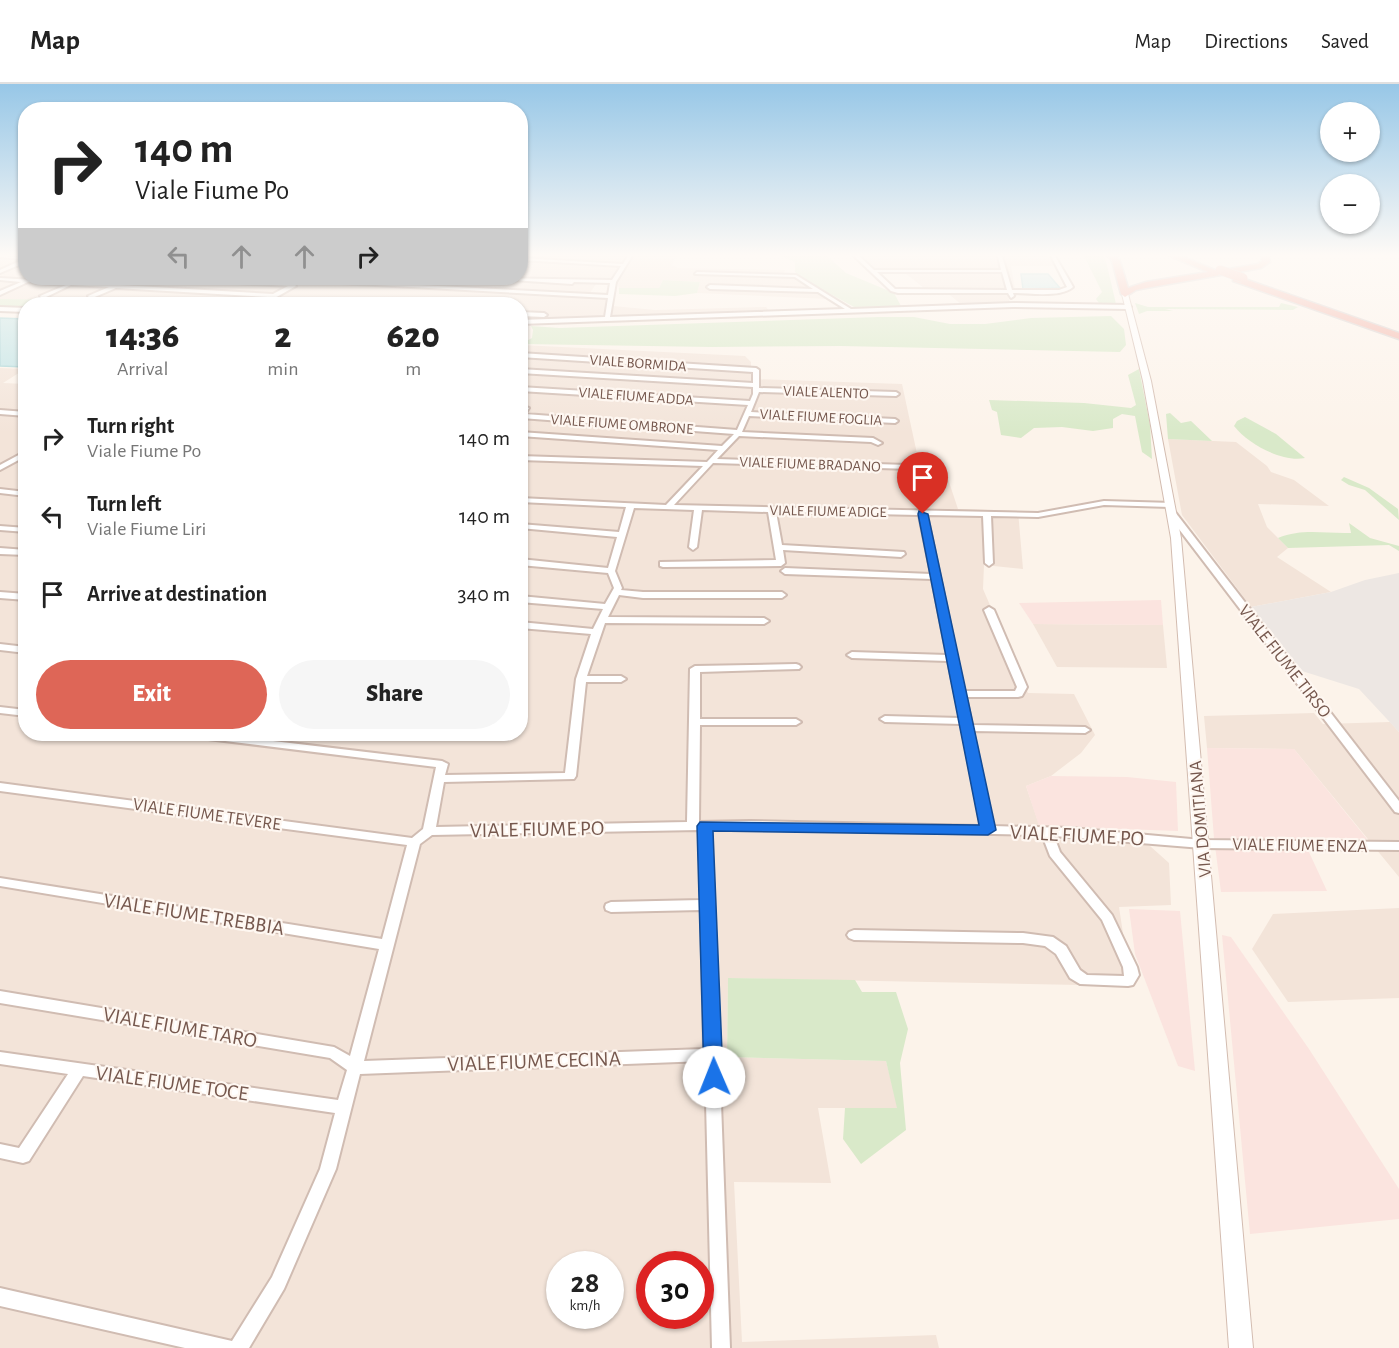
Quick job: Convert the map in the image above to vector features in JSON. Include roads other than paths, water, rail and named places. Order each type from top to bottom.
[{"type":"highway","points":[[1343,315],[1399,334]]},
{"type":"street","points":[[537,315],[607,319]]},
{"type":"street","points":[[607,315],[607,319]]},
{"type":"street","points":[[528,322],[714,315]]},
{"type":"street","name":"VIA DOMITIANA","points":[[1130,315],[1147,381],[1177,548],[1241,1348]]},
{"type":"street","name":"VIALE BORMIDA","points":[[528,356],[756,370],[756,388]]},
{"type":"street","name":"VIALE ALENTO","points":[[528,372],[756,388],[896,394]]},
{"type":"street","points":[[668,507],[738,433],[752,403],[756,388]]},
{"type":"street","name":"VIALE FIUME ADDA","points":[[528,389],[752,403]]},
{"type":"street","points":[[0,412],[18,413]]},
{"type":"street","name":"VIALE FIUME FOGLIA","points":[[747,414],[896,421]]},
{"type":"street","name":"VIALE FIUME OMBRONE","points":[[528,417],[738,433]]},
{"type":"street","points":[[738,433],[873,440],[878,443]]},
{"type":"street","points":[[528,435],[724,448]]},
{"type":"street","name":"VIALE FIUME BRADANO","points":[[528,458],[908,467]]},
{"type":"street","points":[[1,467],[16,459]]},
{"type":"street","points":[[0,491],[18,493]]},
{"type":"street","name":"VIALE FIUME ADIGE","points":[[528,500],[668,507],[923,514],[1038,515],[1104,503],[1171,509]]},
{"type":"street","points":[[439,779],[570,776],[581,679],[596,632],[618,588],[611,571],[631,505]]},
{"type":"street","points":[[693,547],[698,508]]},
{"type":"street","name":"VIALE FIUME TIRSO","points":[[1171,509],[1399,808]]},
{"type":"street","points":[[663,564],[781,563],[772,510]]},
{"type":"street","points":[[987,513],[989,563]]},
{"type":"street","points":[[923,514],[988,830]]},
{"type":"street","points":[[528,527],[622,535]]},
{"type":"street","points":[[0,528],[18,529]]},
{"type":"street","points":[[777,548],[901,554]]},
{"type":"street","points":[[0,550],[18,552]]},
{"type":"street","points":[[528,563],[611,571]]},
{"type":"street","points":[[785,571],[936,577]]},
{"type":"street","points":[[615,592],[643,596],[782,595]]},
{"type":"street","points":[[0,595],[18,596]]},
{"type":"street","points":[[528,600],[608,608]]},
{"type":"street","points":[[960,694],[1017,694],[1021,691],[1022,687],[989,610]]},
{"type":"street","points":[[602,620],[764,621]]},
{"type":"street","points":[[528,626],[596,632]]},
{"type":"street","points":[[0,647],[18,649]]},
{"type":"street","points":[[852,655],[952,658]]},
{"type":"street","points":[[721,1348],[713,1055],[707,905],[699,826],[694,722],[695,669],[796,667]]},
{"type":"street","points":[[581,679],[621,679]]},
{"type":"street","points":[[0,710],[18,712]]},
{"type":"street","points":[[885,718],[966,725],[1085,730]]},
{"type":"street","points":[[694,722],[796,722]]},
{"type":"street","points":[[238,1348],[278,1283],[328,1169],[414,842],[429,831],[442,764],[250,741]]},
{"type":"street","name":"VIALE FIUME TEVERE","points":[[0,787],[414,842]]},
{"type":"street","name":"VIALE FIUME PO","points":[[429,831],[699,826],[988,830],[1046,831],[1202,844]]},
{"type":"street","points":[[854,935],[1023,938],[1048,941],[1061,950],[1075,974],[1085,980],[1128,981],[1132,975],[1130,967],[1107,918],[1054,853],[1046,831]]},
{"type":"street","name":"VIALE FIUME ENZA","points":[[1202,844],[1399,846]]},
{"type":"street","name":"VIALE FIUME TREBBIA","points":[[0,882],[387,945]]},
{"type":"street","points":[[611,907],[707,905]]},
{"type":"street","name":"VIALE FIUME TARO","points":[[0,997],[334,1053],[355,1068]]},
{"type":"street","name":"VIALE FIUME CECINA","points":[[355,1068],[713,1055]]},
{"type":"street","name":"VIALE FIUME TOCE","points":[[0,1058],[345,1108]]},
{"type":"street","points":[[0,1151],[23,1156],[78,1071]]},
{"type":"street","points":[[0,1297],[226,1348]]},
{"type":"water","points":[[0,318],[18,319],[18,367],[0,366]]}]
